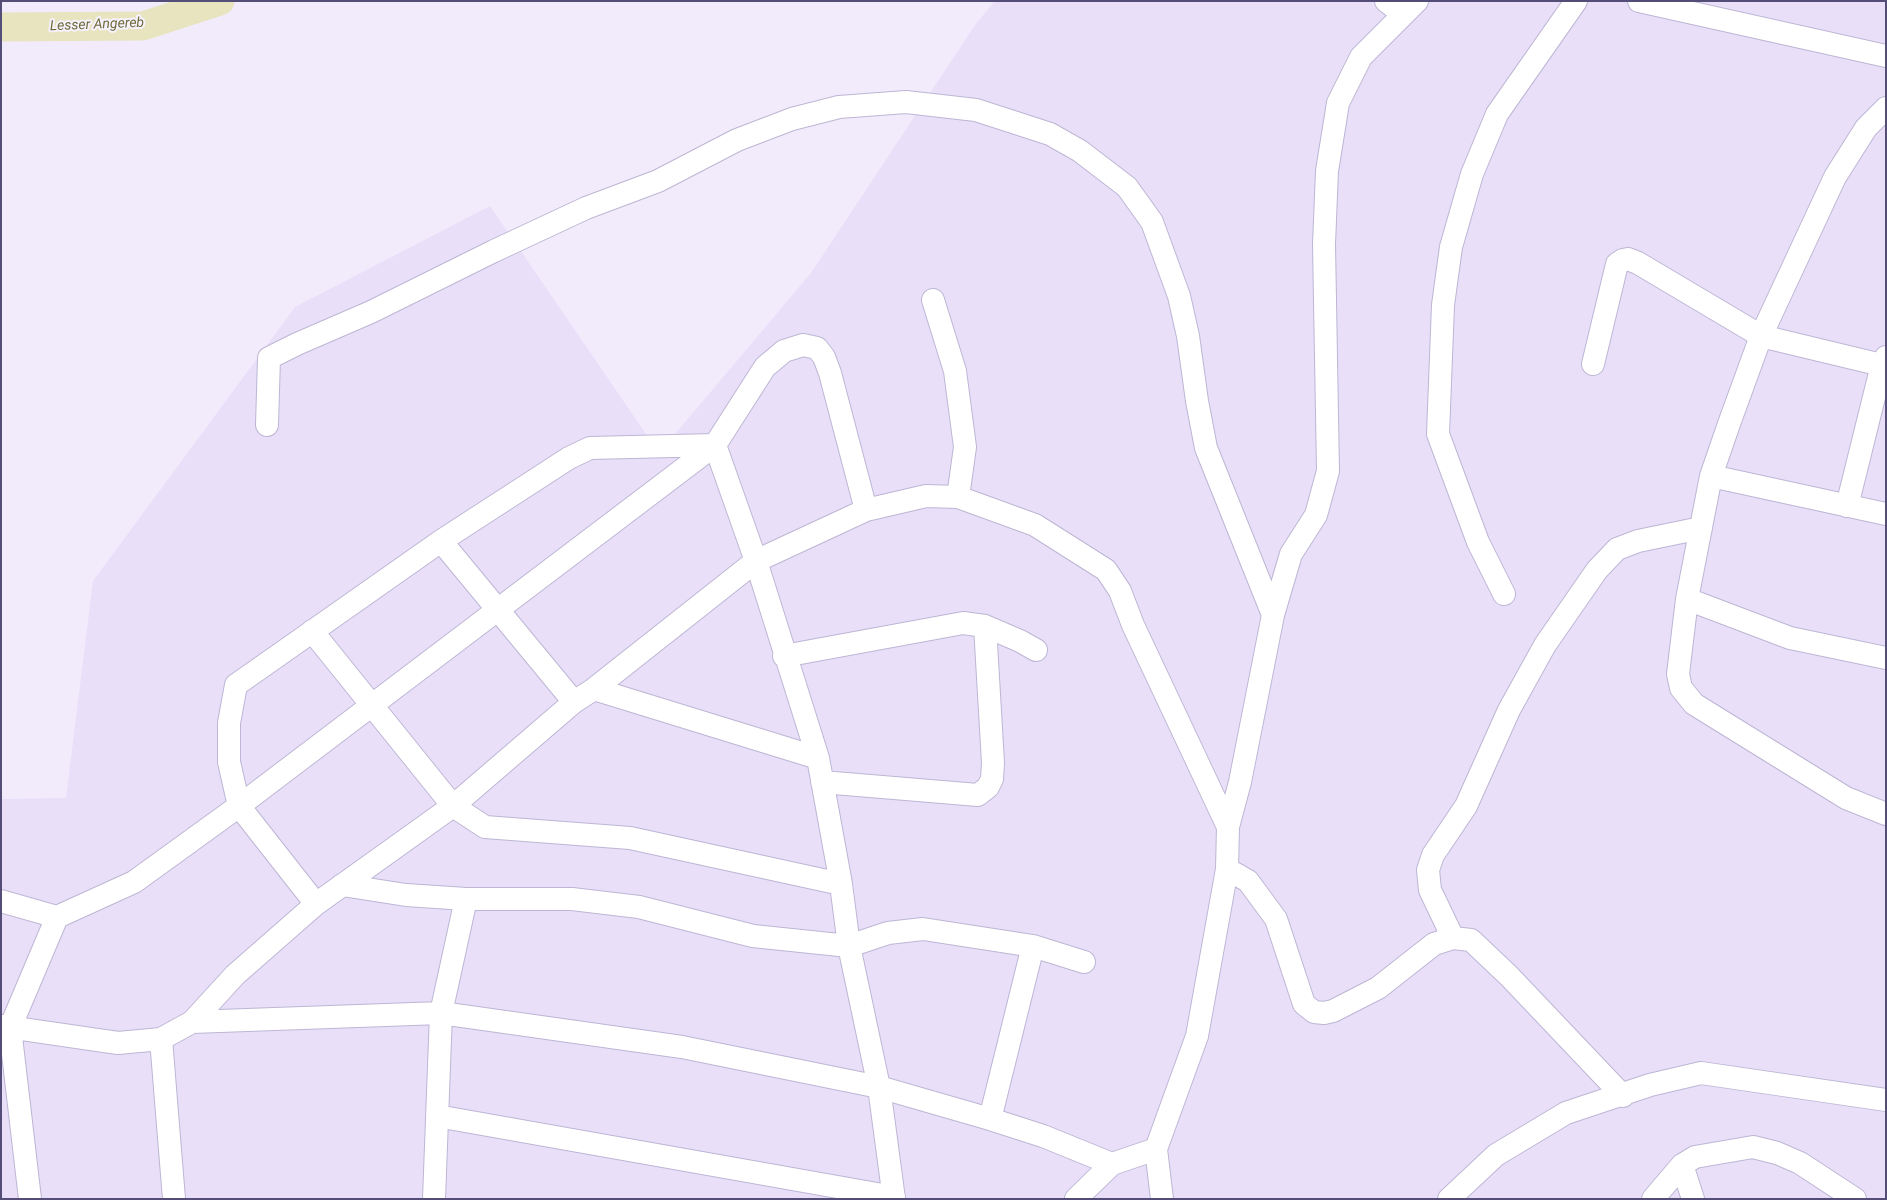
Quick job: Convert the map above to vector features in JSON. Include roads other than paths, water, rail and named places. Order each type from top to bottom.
[{"type":"street","points":[[1504,594],[1478,542],[1438,434],[1444,305],[1452,247],[1472,174],[1490,131],[1498,114],[1576,1]]},
{"type":"street","points":[[1638,1],[1886,56]]},
{"type":"street","points":[[1162,1199],[1156,1149],[1197,1036],[1226,869],[1228,827],[1240,782],[1273,615],[1291,554],[1316,515],[1328,471],[1324,244],[1327,171],[1338,102],[1361,57],[1402,5]]},
{"type":"street","points":[[267,425],[270,358],[297,344],[371,312],[586,208],[658,181],[737,140],[792,119],[839,107],[906,102],[976,110],[1050,134],[1080,151],[1127,187],[1152,222],[1179,296],[1188,336],[1206,448],[1273,615]]},
{"type":"street","points":[[1886,108],[1866,128],[1835,178],[1761,336],[1711,476],[1688,598],[1678,674],[1681,688],[1687,698],[1694,704],[1846,798],[1886,814]]},
{"type":"street","points":[[1593,364],[1617,264],[1628,259],[1638,263],[1761,336],[1885,363],[1847,506]]},
{"type":"street","points":[[933,300],[955,371],[965,447],[958,497]]},
{"type":"street","points":[[1,901],[57,917],[134,882],[240,806],[715,445],[765,367],[784,351],[803,345],[817,348],[824,357],[830,373],[866,510]]},
{"type":"street","points":[[316,904],[240,806],[229,762],[229,724],[236,685],[441,541],[569,458],[590,448],[715,445]]},
{"type":"street","points":[[437,1116],[894,1198],[879,1087],[849,946],[841,884],[818,758],[784,656],[756,562],[715,445]]},
{"type":"street","points":[[1711,476],[1886,514]]},
{"type":"street","points":[[6,1027],[118,1043],[161,1039],[192,1022],[235,975],[316,904],[453,806],[574,702],[594,689],[756,562],[866,510],[926,496],[958,497],[1035,525],[1106,570],[1120,591],[1133,625],[1228,827]]},
{"type":"street","points":[[1453,938],[1430,890],[1428,870],[1432,855],[1466,806],[1508,710],[1545,645],[1596,570],[1617,549],[1638,541],[1701,528]]},
{"type":"street","points":[[441,541],[574,702]]},
{"type":"street","points":[[1688,598],[1790,638],[1886,658]]},
{"type":"street","points":[[784,656],[963,623],[985,626],[1036,650]]},
{"type":"street","points":[[822,782],[978,795],[988,787],[992,779],[993,763],[985,626]]},
{"type":"street","points":[[312,631],[453,806],[485,828],[630,838],[841,884]]},
{"type":"street","points":[[594,689],[818,758]]},
{"type":"street","points":[[1226,869],[1248,880],[1276,919],[1304,1004],[1314,1012],[1324,1013],[1333,1011],[1378,988],[1434,944],[1453,938],[1470,940],[1509,976],[1623,1096]]},
{"type":"street","points":[[342,885],[406,895],[466,898],[572,899],[638,907],[753,936],[849,946],[888,934],[923,928],[1033,946],[1084,962]]},
{"type":"street","points":[[434,1199],[441,1013],[466,898]]},
{"type":"street","points":[[30,1199],[6,1027],[57,917]]},
{"type":"street","points":[[990,1119],[1033,946]]},
{"type":"street","points":[[192,1022],[441,1013],[682,1047],[879,1087],[1043,1136],[1112,1164]]},
{"type":"street","points":[[161,1039],[174,1199]]},
{"type":"street","points":[[1449,1199],[1496,1155],[1566,1113],[1623,1096],[1650,1085],[1701,1073],[1886,1100]]},
{"type":"street","points":[[1652,1199],[1682,1165],[1695,1157],[1753,1147],[1777,1153],[1800,1163],[1855,1199]]},
{"type":"street","points":[[1076,1199],[1112,1164],[1156,1149]]},
{"type":"street","points":[[1682,1165],[1693,1199]]},
{"type":"waterway","name":"Lesser Angereb","points":[[1,27],[143,26],[220,1]]}]
